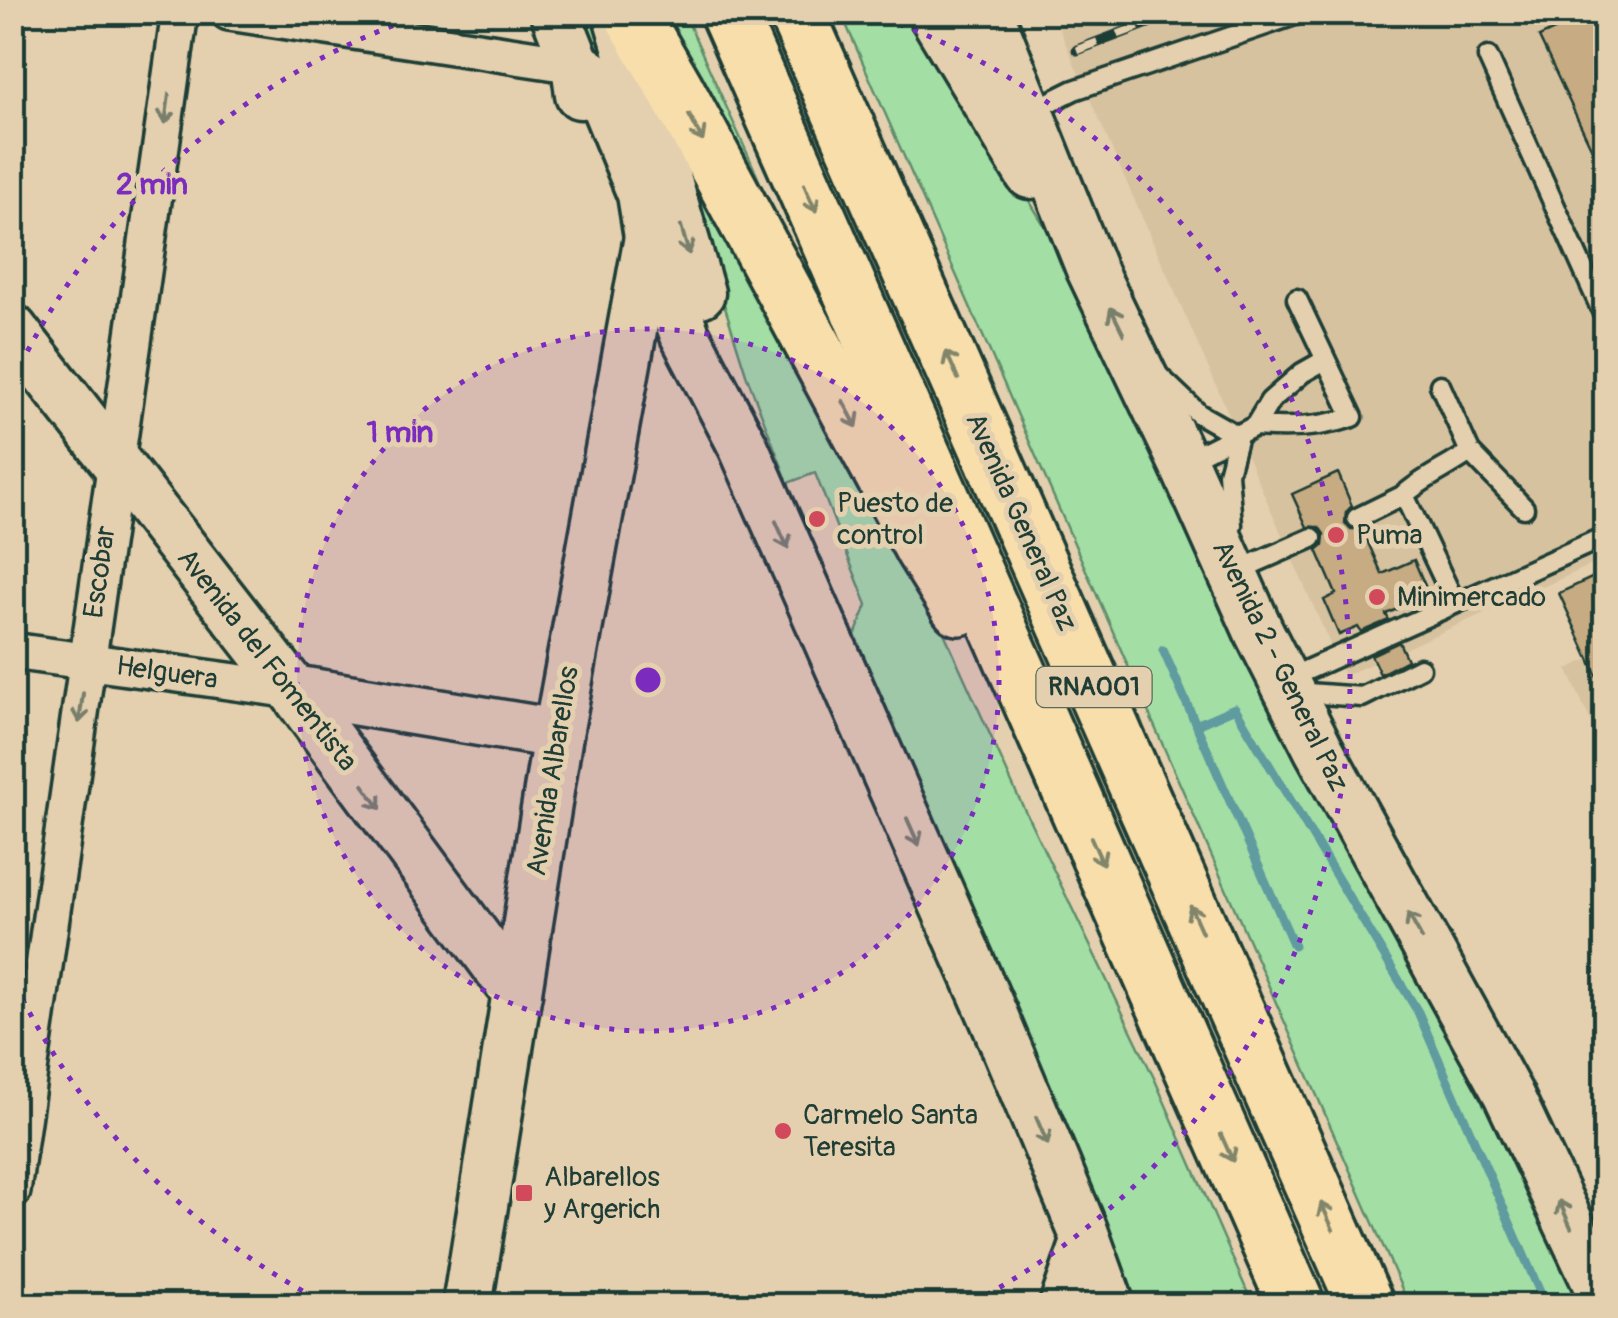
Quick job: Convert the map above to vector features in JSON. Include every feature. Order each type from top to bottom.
[{"type":"highway","points":[[630,12],[684,105],[922,550],[1057,762]]},
{"type":"highway","name":"RNA001","points":[[728,12],[1297,1306]]},
{"type":"highway","name":"Avenida General Paz","points":[[796,12],[1366,1306]]},
{"type":"street","name":"Escobar","points":[[12,1191],[180,12]]},
{"type":"street","points":[[230,12],[576,65]]},
{"type":"street","points":[[555,12],[576,65],[576,86],[625,200],[648,237],[684,335],[743,446],[1003,1038],[1110,1306]]},
{"type":"street","points":[[617,12],[743,446]]},
{"type":"street","points":[[932,12],[1015,118]]},
{"type":"street","points":[[988,12],[1015,118]]},
{"type":"street","name":"Avenida 2 - General Paz","points":[[1015,118],[1139,366],[1286,686],[1508,1094],[1606,1302]]},
{"type":"street","name":"Avenida Albarellos","points":[[467,1306],[558,734],[648,237]]},
{"type":"street","name":"Avenida del Fomentista","points":[[12,329],[293,690],[517,993]]},
{"type":"street","name":"Helguera","points":[[12,651],[293,690],[558,734]]},
{"type":"street","points":[[1057,1306],[1083,1231]]},
{"type":"lane","points":[[1015,118],[1084,86],[1304,12]]},
{"type":"lane","points":[[1488,57],[1606,320]]},
{"type":"lane","points":[[1139,366],[1156,374],[1199,414],[1246,431],[1330,425],[1354,417],[1297,298]]},
{"type":"lane","points":[[1312,538],[1226,561],[1232,525],[1228,473],[1246,431],[1270,401],[1325,360]]},
{"type":"lane","points":[[1440,385],[1470,452],[1524,508]]},
{"type":"lane","points":[[1184,462],[1246,431]]},
{"type":"lane","points":[[1357,518],[1404,495],[1421,479],[1449,467],[1470,452]]},
{"type":"lane","points":[[1404,495],[1456,603]]},
{"type":"lane","points":[[1286,686],[1606,536]]},
{"type":"lane","points":[[1286,686],[1362,697],[1420,668]]},
{"type":"shaded area","points":[[1052,13],[1605,13],[1605,559],[1344,676]]},
{"type":"shaded area","points":[[1605,572],[1605,753],[1567,669],[1589,659],[1559,593]]},
{"type":"green space","points":[[577,13],[597,13],[641,161]]},
{"type":"green space","points":[[653,13],[684,13],[824,335]]},
{"type":"green space","points":[[841,13],[915,13],[1088,297],[1521,1162],[1583,1305],[1409,1305]]},
{"type":"green space","points":[[676,120],[917,573],[1016,792],[1155,1080],[1253,1305],[1136,1305],[1118,1252],[852,643],[867,605],[815,473],[788,483],[746,374],[705,244]]},
{"type":"building","points":[[1593,12],[1606,12],[1606,179],[1539,37]]},
{"type":"building","points":[[1338,473],[1352,506],[1346,512],[1345,523],[1351,529],[1362,529],[1382,574],[1414,560],[1429,595],[1386,614],[1389,620],[1361,632],[1358,627],[1339,635],[1324,600],[1336,594],[1317,550],[1323,545],[1324,534],[1319,527],[1307,527],[1292,494]]},
{"type":"building","points":[[1598,575],[1606,591],[1606,696],[1559,593]]},
{"type":"building","points":[[1399,642],[1407,660],[1380,674],[1371,655]]},
{"type":"waterway","points":[[1163,650],[1294,946]]},
{"type":"waterway","points":[[1196,725],[1235,708],[1418,1012],[1546,1306]]},
{"type":"railway","points":[[1077,50],[1177,12]]},
{"type":"place","name":"Puesto de control","points":[[817,519]]},
{"type":"place","name":"Puma","points":[[1336,535]]},
{"type":"place","name":"Minimercado","points":[[1377,597]]},
{"type":"place","name":"Carmelo Santa Teresita","points":[[783,1131]]},
{"type":"place","name":"Albarellos y Argerich","points":[[524,1193]]}]
